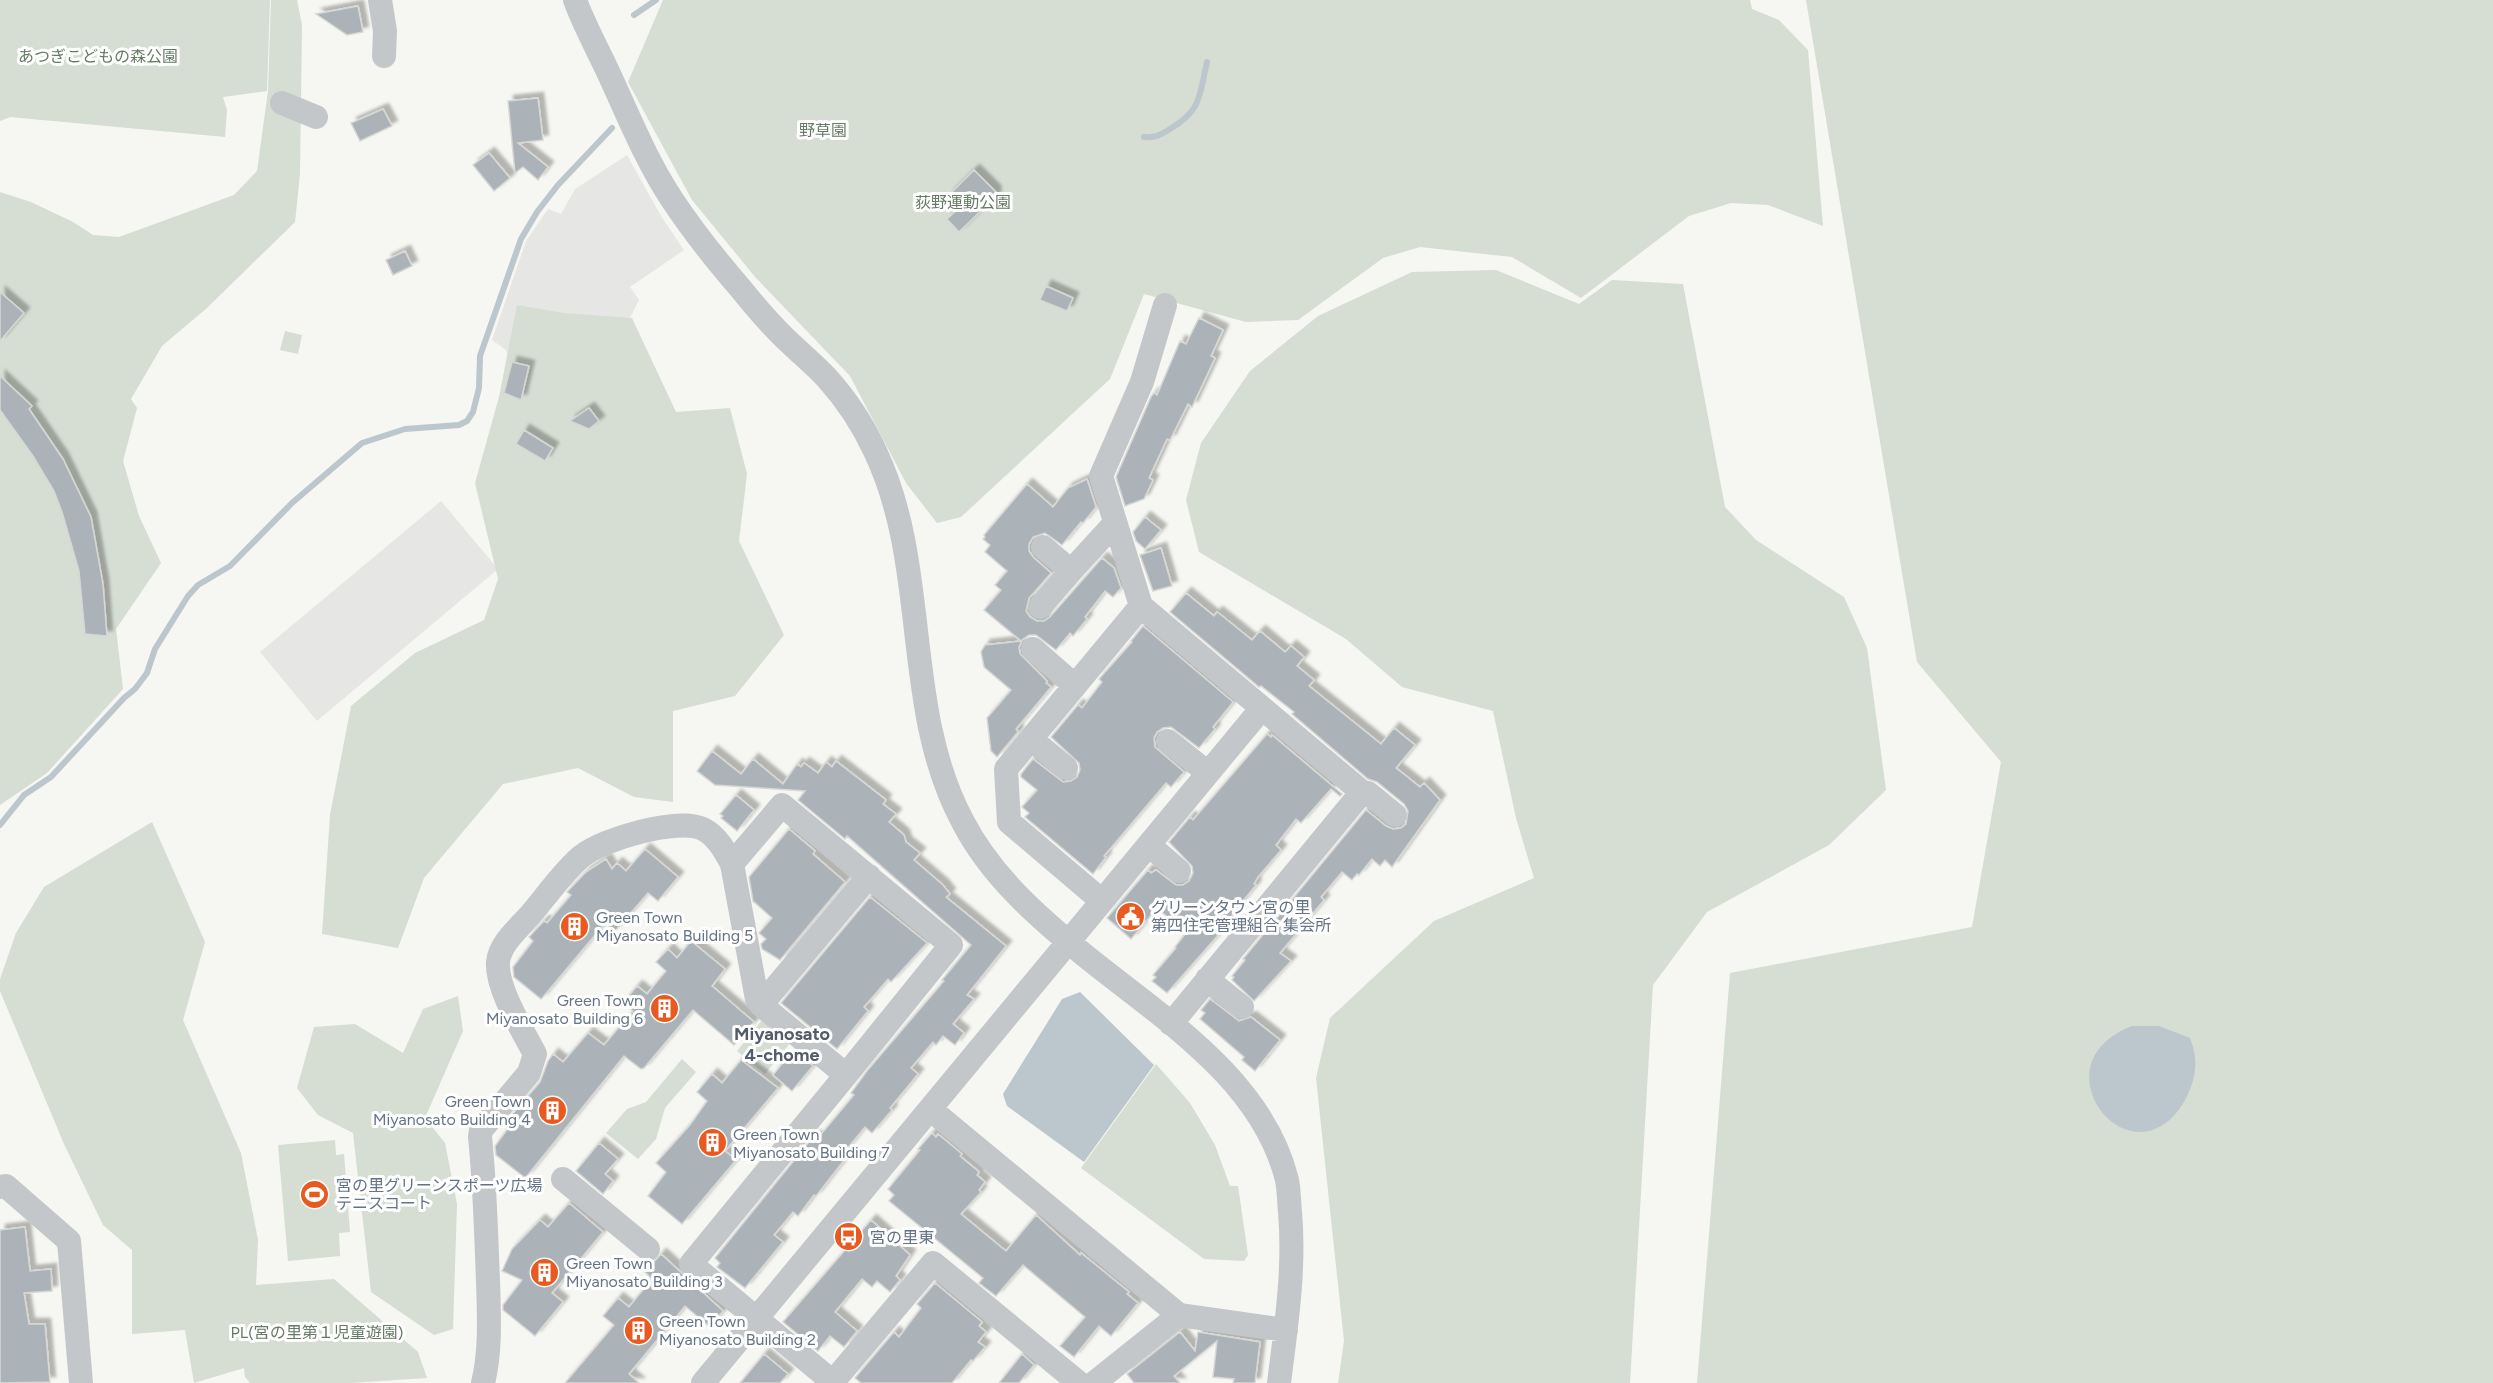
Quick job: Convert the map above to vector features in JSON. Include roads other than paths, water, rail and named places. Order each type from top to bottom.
[{"type":"street","points":[[380,0],[385,31],[384,56]]},
{"type":"street","points":[[575,0],[670,197],[720,265],[773,326],[827,379],[848,406],[873,446],[896,505],[905,549],[930,734],[962,822],[990,864],[1023,902],[1211,1058],[1256,1112],[1273,1142],[1287,1181],[1290,1220],[1291,1284],[1280,1383]]},
{"type":"street","points":[[282,103],[316,117]]},
{"type":"street","points":[[1166,320],[1101,476],[1141,606],[1362,792],[1368,793],[1395,815]]},
{"type":"street","points":[[1041,607],[1115,523]]},
{"type":"street","points":[[1043,547],[1071,571]]},
{"type":"street","points":[[1102,901],[1009,822],[1006,769],[1141,606]]},
{"type":"street","points":[[1033,649],[1075,686]]},
{"type":"street","points":[[703,1383],[1262,708]]},
{"type":"street","points":[[1031,739],[1066,768]]},
{"type":"street","points":[[1168,741],[1208,773]]},
{"type":"street","points":[[1171,1024],[1362,792]]},
{"type":"street","points":[[732,864],[782,805],[951,945],[691,1264],[755,1320],[833,1383],[933,1263],[1079,1383]]},
{"type":"street","points":[[483,1383],[488,1338],[488,1303],[486,1188],[481,1130],[529,1072],[535,1054],[507,998],[498,972],[501,949],[582,855],[610,842],[655,827],[695,827],[704,830],[722,845],[732,864],[757,999],[761,1005],[846,1075]]},
{"type":"street","points":[[1149,845],[1179,871]]},
{"type":"street","points":[[761,1005],[869,876]]},
{"type":"street","points":[[1207,979],[1242,1007]]},
{"type":"street","points":[[930,1109],[1179,1316],[1286,1329]]},
{"type":"street","points":[[562,1179],[648,1249]]},
{"type":"street","points":[[0,1187],[6,1186],[69,1241],[81,1383]]},
{"type":"street","points":[[1094,1383],[1179,1316]]},
{"type":"waterway","points":[[634,15],[656,0]]},
{"type":"waterway","points":[[1144,137],[1161,134],[1180,122],[1194,108],[1198,101],[1207,62]]},
{"type":"waterway","points":[[0,825],[24,795],[51,777],[135,689],[147,673],[155,649],[188,596],[198,585],[230,566],[292,503],[362,443],[405,429],[459,425],[467,421],[473,412],[479,388],[480,356],[521,239],[537,212],[558,185],[612,128]]},
{"type":"place","name":"グリーンタウン宮の里 第四住宅管理組合 集会所","points":[[1130,916]]},
{"type":"place","name":"Green Town Miyanosato Building 5","points":[[575,926]]},
{"type":"place","name":"Green Town Miyanosato Building 6","points":[[664,1009]]},
{"type":"place","name":"Green Town Miyanosato Building 4","points":[[552,1110]]},
{"type":"place","name":"Green Town Miyanosato Building 7","points":[[712,1143]]},
{"type":"place","name":"宮の里グリーンスポーツ広場 テニスコート","points":[[315,1194]]},
{"type":"place","name":"宮の里東","points":[[849,1237]]},
{"type":"place","name":"Green Town Miyanosato Building 3","points":[[545,1272]]},
{"type":"place","name":"Green Town Miyanosato Building 2","points":[[638,1330]]},
{"type":"district","name":"Miyanosato 4-chome","points":[[782,1044]]},
{"type":"park label","name":"あつぎこどもの森公園","points":[[98,56]]},
{"type":"park label","name":"野草園","points":[[823,130]]},
{"type":"park label","name":"荻野運動公園","points":[[963,202]]},
{"type":"park label","name":"PL(宮の里第１児童遊園)","points":[[317,1332]]}]
